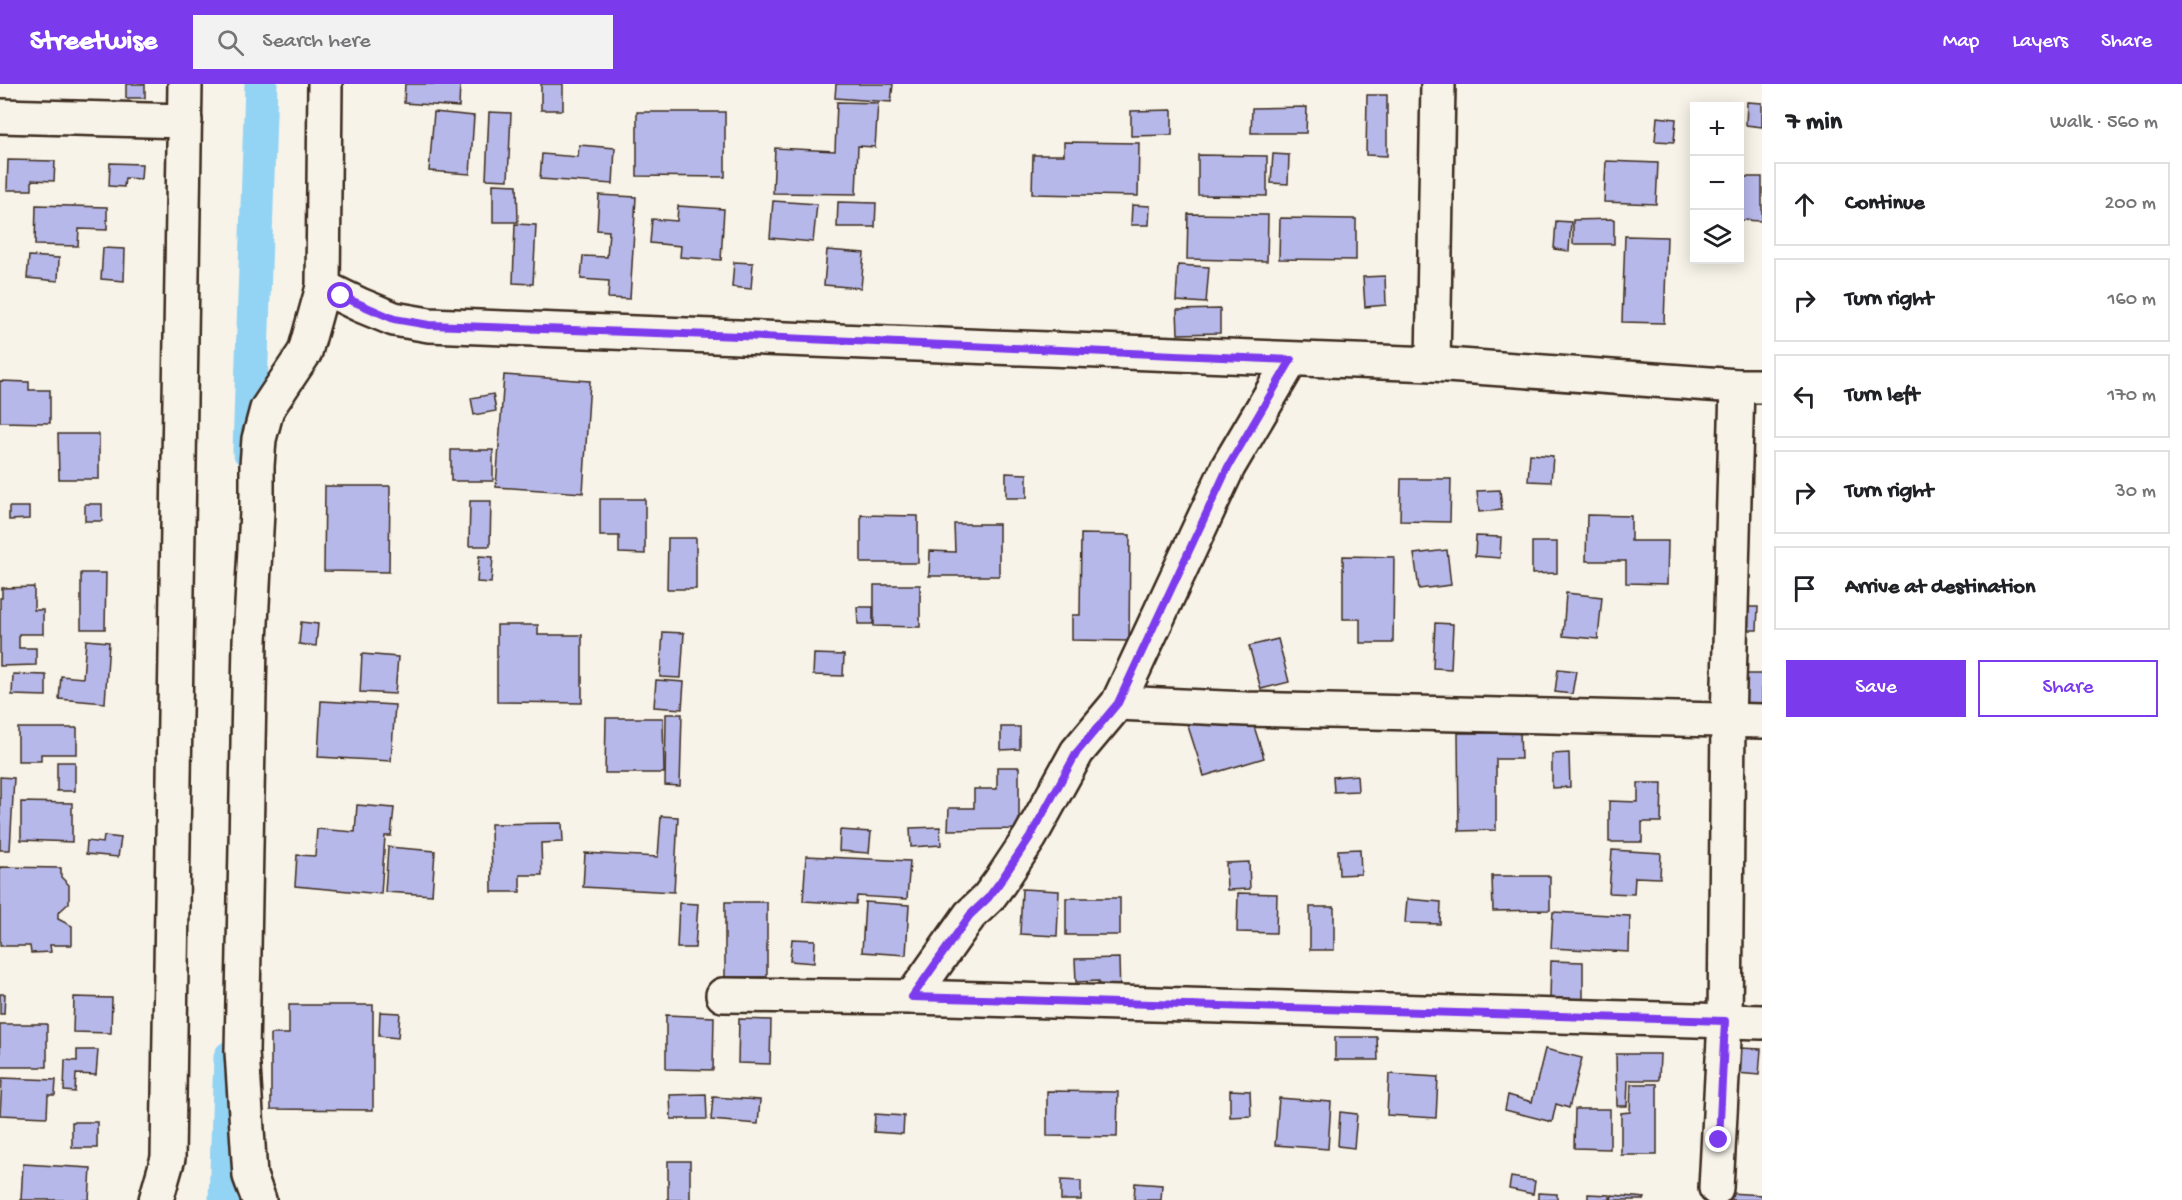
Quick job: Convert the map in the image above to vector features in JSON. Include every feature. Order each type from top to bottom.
[{"type":"street","points":[[156,1200],[168,1158],[185,84]]},
{"type":"street","points":[[259,1200],[250,1176],[242,1052],[249,641],[257,512],[257,466],[259,440],[267,409],[305,352],[323,287],[325,84]]},
{"type":"street","points":[[1433,364],[1438,84]]},
{"type":"street","points":[[0,116],[185,121]]},
{"type":"street","points":[[323,287],[394,319],[429,325],[763,336],[1291,360],[1433,364],[1750,386],[1728,721],[1725,1021],[1716,1188]]},
{"type":"street","points":[[912,997],[970,915],[988,898],[1000,882],[1030,837],[1077,752],[1118,703],[1228,467],[1291,360]]},
{"type":"street","points":[[1118,703],[1246,709],[1762,721]]},
{"type":"street","points":[[723,995],[912,997],[1762,1022]]},
{"type":"building","points":[[126,84],[145,84],[145,98],[126,98]]},
{"type":"building","points":[[405,84],[460,84],[459,107],[404,103]]},
{"type":"building","points":[[541,84],[563,84],[563,110],[541,110]]},
{"type":"building","points":[[836,84],[893,84],[891,102],[835,98]]},
{"type":"building","points":[[1367,95],[1387,95],[1387,156],[1366,155]]},
{"type":"building","points":[[837,102],[878,103],[875,147],[858,146],[856,194],[773,193],[775,148],[835,151]]},
{"type":"building","points":[[1747,102],[1762,103],[1762,127],[1746,125]]},
{"type":"building","points":[[1307,107],[1306,133],[1251,133],[1252,108]]},
{"type":"building","points":[[1172,110],[1172,135],[1131,136],[1131,111]]},
{"type":"building","points":[[434,112],[474,116],[470,174],[429,171]]},
{"type":"building","points":[[489,112],[511,113],[508,180],[486,179]]},
{"type":"building","points":[[637,112],[725,112],[725,177],[637,176]]},
{"type":"building","points":[[1657,117],[1676,119],[1674,142],[1655,141]]},
{"type":"building","points":[[1064,142],[1139,143],[1138,196],[1032,194],[1033,155],[1064,155]]},
{"type":"building","points":[[579,145],[615,148],[613,184],[540,179],[542,154],[578,157]]},
{"type":"building","points":[[1273,154],[1289,155],[1288,184],[1271,183]]},
{"type":"building","points":[[1198,155],[1267,156],[1267,196],[1198,195]]},
{"type":"building","points":[[8,160],[55,161],[54,181],[32,180],[32,190],[7,190]]},
{"type":"building","points":[[1606,161],[1658,163],[1656,204],[1604,202]]},
{"type":"building","points":[[110,163],[142,164],[141,179],[125,178],[124,187],[109,186]]},
{"type":"building","points":[[1744,177],[1762,177],[1762,221],[1744,220]]},
{"type":"building","points":[[493,184],[517,185],[518,222],[493,222]]},
{"type":"building","points":[[599,195],[636,197],[630,299],[608,298],[609,281],[581,279],[583,256],[607,257],[609,231],[597,230]]},
{"type":"building","points":[[773,201],[817,204],[813,242],[770,238]]},
{"type":"building","points":[[838,202],[876,203],[875,227],[837,227]]},
{"type":"building","points":[[36,205],[107,207],[107,230],[79,229],[78,246],[35,245]]},
{"type":"building","points":[[1132,205],[1150,206],[1149,225],[1131,225]]},
{"type":"building","points":[[678,206],[724,209],[721,260],[680,257],[681,246],[650,243],[652,219],[677,221]]},
{"type":"building","points":[[1188,214],[1268,215],[1267,261],[1187,259]]},
{"type":"building","points":[[1280,218],[1356,219],[1356,260],[1279,259]]},
{"type":"building","points":[[1614,219],[1614,244],[1573,244],[1573,220]]},
{"type":"building","points":[[1556,221],[1571,222],[1569,251],[1554,249]]},
{"type":"building","points":[[515,224],[536,225],[533,284],[513,283]]},
{"type":"building","points":[[1625,236],[1667,237],[1664,323],[1622,322]]},
{"type":"building","points":[[103,248],[125,249],[124,281],[101,279]]},
{"type":"building","points":[[827,250],[864,253],[861,288],[824,285]]},
{"type":"building","points":[[29,256],[59,258],[58,281],[27,278]]},
{"type":"building","points":[[734,262],[753,263],[751,289],[732,287]]},
{"type":"building","points":[[1178,265],[1209,267],[1206,303],[1176,301]]},
{"type":"building","points":[[1385,276],[1386,305],[1365,307],[1363,277]]},
{"type":"building","points":[[1220,309],[1220,333],[1178,334],[1177,310]]},
{"type":"building","points":[[504,375],[590,381],[583,493],[496,487]]},
{"type":"building","points":[[0,381],[29,382],[29,390],[50,390],[50,423],[0,422]]},
{"type":"building","points":[[493,394],[496,411],[474,415],[471,398]]},
{"type":"building","points":[[58,434],[99,434],[99,479],[59,479]]},
{"type":"building","points":[[451,450],[493,450],[493,481],[451,481]]},
{"type":"building","points":[[1530,454],[1553,456],[1551,482],[1528,481]]},
{"type":"building","points":[[1006,473],[1027,474],[1027,498],[1006,498]]},
{"type":"building","points":[[1401,479],[1451,479],[1450,522],[1400,521]]},
{"type":"building","points":[[325,486],[390,486],[389,572],[324,571]]},
{"type":"building","points":[[1500,490],[1502,510],[1479,512],[1477,491]]},
{"type":"building","points":[[600,499],[645,499],[645,554],[619,553],[619,536],[600,536]]},
{"type":"building","points":[[470,501],[491,501],[490,546],[469,546]]},
{"type":"building","points":[[85,504],[102,504],[102,521],[85,521]]},
{"type":"building","points":[[9,507],[29,507],[29,519],[9,520]]},
{"type":"building","points":[[861,515],[918,516],[918,563],[861,563]]},
{"type":"building","points":[[1587,515],[1631,516],[1631,541],[1668,541],[1667,584],[1626,583],[1626,561],[1586,561]]},
{"type":"building","points":[[954,524],[999,524],[999,576],[929,576],[930,551],[955,552]]},
{"type":"building","points":[[1081,534],[1130,535],[1129,641],[1072,640],[1072,615],[1080,615]]},
{"type":"building","points":[[1476,536],[1501,537],[1500,558],[1475,556]]},
{"type":"building","points":[[668,538],[696,538],[696,589],[667,589]]},
{"type":"building","points":[[1532,542],[1557,542],[1557,573],[1532,574]]},
{"type":"building","points":[[1447,550],[1451,585],[1419,589],[1414,554]]},
{"type":"building","points":[[479,556],[493,557],[491,583],[477,582]]},
{"type":"building","points":[[1343,556],[1394,557],[1393,643],[1360,643],[1360,619],[1343,619]]},
{"type":"building","points":[[81,573],[106,573],[105,629],[81,629]]},
{"type":"building","points":[[874,585],[920,585],[920,627],[874,626]]},
{"type":"building","points":[[34,587],[34,610],[43,610],[43,634],[19,634],[19,648],[36,648],[36,665],[0,666],[2,588]]},
{"type":"building","points":[[1566,593],[1602,597],[1598,639],[1563,636]]},
{"type":"building","points":[[857,607],[873,607],[873,624],[858,624]]},
{"type":"building","points":[[1735,607],[1758,607],[1757,630],[1735,630]]},
{"type":"building","points":[[301,622],[318,624],[316,646],[299,644]]},
{"type":"building","points":[[1435,623],[1453,624],[1451,669],[1433,668]]},
{"type":"building","points":[[497,625],[538,625],[538,635],[582,635],[582,703],[497,702]]},
{"type":"building","points":[[663,632],[684,633],[681,678],[660,677]]},
{"type":"building","points":[[1278,639],[1289,682],[1261,689],[1249,646]]},
{"type":"building","points":[[86,640],[109,642],[105,703],[59,699],[61,676],[83,678]]},
{"type":"building","points":[[362,654],[398,657],[395,694],[360,692]]},
{"type":"building","points":[[814,654],[844,655],[843,676],[813,675]]},
{"type":"building","points":[[1558,669],[1576,671],[1572,694],[1555,692]]},
{"type":"building","points":[[13,674],[46,675],[46,696],[12,695]]},
{"type":"building","points":[[1741,674],[1762,674],[1762,709],[1741,709]]},
{"type":"building","points":[[656,680],[684,682],[682,709],[654,707]]},
{"type":"building","points":[[321,701],[395,705],[391,761],[318,757]]},
{"type":"building","points":[[1246,701],[1264,758],[1204,776],[1186,720]]},
{"type":"building","points":[[666,714],[682,714],[680,786],[665,785]]},
{"type":"building","points":[[606,718],[663,718],[664,773],[605,773]]},
{"type":"building","points":[[1001,727],[1020,727],[1020,749],[1001,750]]},
{"type":"building","points":[[18,728],[77,728],[77,754],[41,754],[41,761],[18,761]]},
{"type":"building","points":[[1458,733],[1520,733],[1521,759],[1496,759],[1496,830],[1459,831]]},
{"type":"building","points":[[1569,753],[1570,787],[1552,788],[1552,754]]},
{"type":"building","points":[[57,762],[75,762],[75,791],[57,791]]},
{"type":"building","points":[[997,767],[1019,767],[1019,829],[948,830],[949,808],[974,808],[974,789],[997,789]]},
{"type":"building","points":[[1357,775],[1358,791],[1334,792],[1333,777]]},
{"type":"building","points":[[0,777],[14,778],[10,850],[0,850]]},
{"type":"building","points":[[1638,783],[1662,783],[1661,822],[1642,822],[1642,842],[1609,842],[1609,801],[1638,802]]},
{"type":"building","points":[[21,802],[72,803],[72,842],[21,840]]},
{"type":"building","points":[[357,805],[394,808],[391,836],[385,836],[381,894],[295,886],[297,855],[315,856],[317,829],[355,832]]},
{"type":"building","points":[[661,816],[678,817],[674,892],[583,887],[585,853],[658,857]]},
{"type":"building","points":[[562,823],[563,842],[541,843],[542,875],[520,875],[520,892],[492,892],[491,824]]},
{"type":"building","points":[[940,827],[941,845],[911,847],[910,828]]},
{"type":"building","points":[[840,830],[871,832],[869,853],[839,851]]},
{"type":"building","points":[[104,836],[121,838],[118,857],[86,854],[87,841],[103,843]]},
{"type":"building","points":[[388,847],[435,851],[432,895],[385,892]]},
{"type":"building","points":[[1360,849],[1361,874],[1339,875],[1338,850]]},
{"type":"building","points":[[1612,850],[1661,853],[1660,878],[1635,877],[1634,894],[1609,893]]},
{"type":"building","points":[[806,856],[910,861],[907,899],[857,896],[856,904],[803,901]]},
{"type":"building","points":[[1249,862],[1250,889],[1227,890],[1226,863]]},
{"type":"building","points":[[0,867],[61,868],[61,877],[69,885],[69,903],[58,913],[58,919],[72,926],[72,945],[50,945],[51,952],[31,953],[30,946],[0,946]]},
{"type":"building","points":[[1492,876],[1550,876],[1550,910],[1493,911]]},
{"type":"building","points":[[1022,889],[1059,891],[1057,936],[1020,934]]},
{"type":"building","points":[[1238,893],[1277,894],[1276,933],[1237,932]]},
{"type":"building","points":[[1066,898],[1120,898],[1120,935],[1066,935]]},
{"type":"building","points":[[1407,899],[1441,902],[1440,924],[1405,923]]},
{"type":"building","points":[[725,902],[767,902],[767,977],[725,977]]},
{"type":"building","points":[[865,902],[909,905],[906,955],[862,952]]},
{"type":"building","points":[[679,903],[698,904],[695,948],[677,948]]},
{"type":"building","points":[[1310,907],[1334,907],[1334,950],[1310,950]]},
{"type":"building","points":[[1553,912],[1630,916],[1629,952],[1551,948]]},
{"type":"building","points":[[792,939],[815,940],[814,963],[790,961]]},
{"type":"building","points":[[1119,958],[1120,997],[1099,997],[1099,981],[1076,982],[1075,959]]},
{"type":"building","points":[[1551,961],[1583,962],[1583,999],[1550,998]]},
{"type":"building","points":[[0,994],[5,994],[4,1014],[0,1014]]},
{"type":"building","points":[[74,997],[112,998],[111,1033],[73,1032]]},
{"type":"building","points":[[289,1005],[373,1005],[373,1110],[271,1109],[271,1034],[289,1034]]},
{"type":"building","points":[[380,1012],[400,1013],[398,1038],[379,1036]]},
{"type":"building","points":[[666,1015],[714,1017],[713,1070],[666,1069]]},
{"type":"building","points":[[739,1019],[771,1020],[770,1064],[738,1063]]},
{"type":"building","points":[[0,1024],[47,1024],[47,1067],[0,1067]]},
{"type":"building","points":[[1335,1037],[1377,1037],[1378,1060],[1335,1060]]},
{"type":"building","points":[[1739,1048],[1761,1049],[1759,1075],[1737,1073]]},
{"type":"building","points":[[1545,1049],[1582,1058],[1569,1108],[1556,1104],[1552,1122],[1505,1110],[1508,1095],[1532,1102]]},
{"type":"building","points":[[77,1050],[98,1050],[96,1075],[76,1074],[75,1092],[64,1091],[65,1060],[77,1061]]},
{"type":"building","points":[[1616,1054],[1660,1054],[1659,1080],[1628,1080],[1627,1106],[1617,1106]]},
{"type":"building","points":[[1389,1074],[1438,1077],[1436,1118],[1387,1115]]},
{"type":"building","points":[[2,1078],[56,1080],[55,1095],[48,1095],[47,1117],[0,1115]]},
{"type":"building","points":[[1631,1084],[1657,1084],[1657,1155],[1621,1155],[1621,1113],[1630,1112]]},
{"type":"building","points":[[1230,1090],[1250,1091],[1251,1116],[1230,1117]]},
{"type":"building","points":[[1047,1091],[1118,1092],[1117,1137],[1047,1136]]},
{"type":"building","points":[[706,1094],[707,1119],[671,1119],[670,1095]]},
{"type":"building","points":[[713,1097],[760,1100],[758,1124],[711,1120]]},
{"type":"building","points":[[1279,1098],[1331,1102],[1328,1149],[1275,1145]]},
{"type":"building","points":[[1575,1109],[1610,1109],[1610,1149],[1574,1148]]},
{"type":"building","points":[[1340,1112],[1357,1114],[1354,1148],[1338,1146]]},
{"type":"building","points":[[875,1114],[904,1116],[903,1134],[874,1132]]},
{"type":"building","points":[[72,1122],[97,1122],[97,1148],[72,1148]]},
{"type":"building","points":[[668,1161],[690,1161],[690,1200],[668,1200]]},
{"type":"building","points":[[23,1164],[91,1168],[89,1200],[21,1200]]},
{"type":"building","points":[[1511,1177],[1535,1181],[1533,1194],[1509,1189]]},
{"type":"building","points":[[1061,1180],[1081,1181],[1081,1200],[1061,1200]]},
{"type":"building","points":[[1135,1183],[1162,1185],[1161,1200],[1134,1200]]},
{"type":"building","points":[[1538,1193],[1557,1194],[1557,1200],[1538,1200]]},
{"type":"building","points":[[1729,1193],[1762,1195],[1762,1200],[1729,1200]]},
{"type":"building","points":[[1588,1194],[1610,1195],[1610,1200],[1588,1200]]},
{"type":"building","points":[[1612,1195],[1645,1198],[1644,1200],[1611,1200]]},
{"type":"waterway","points":[[249,451],[261,84]]},
{"type":"waterway","points":[[225,1200],[230,1057]]},
{"type":"route","points":[[341,296],[394,319],[429,325],[1291,360],[1228,467],[1118,703],[1077,752],[1030,837],[1000,882],[988,898],[970,915],[912,997],[1725,1021],[1719,1140]]}]
